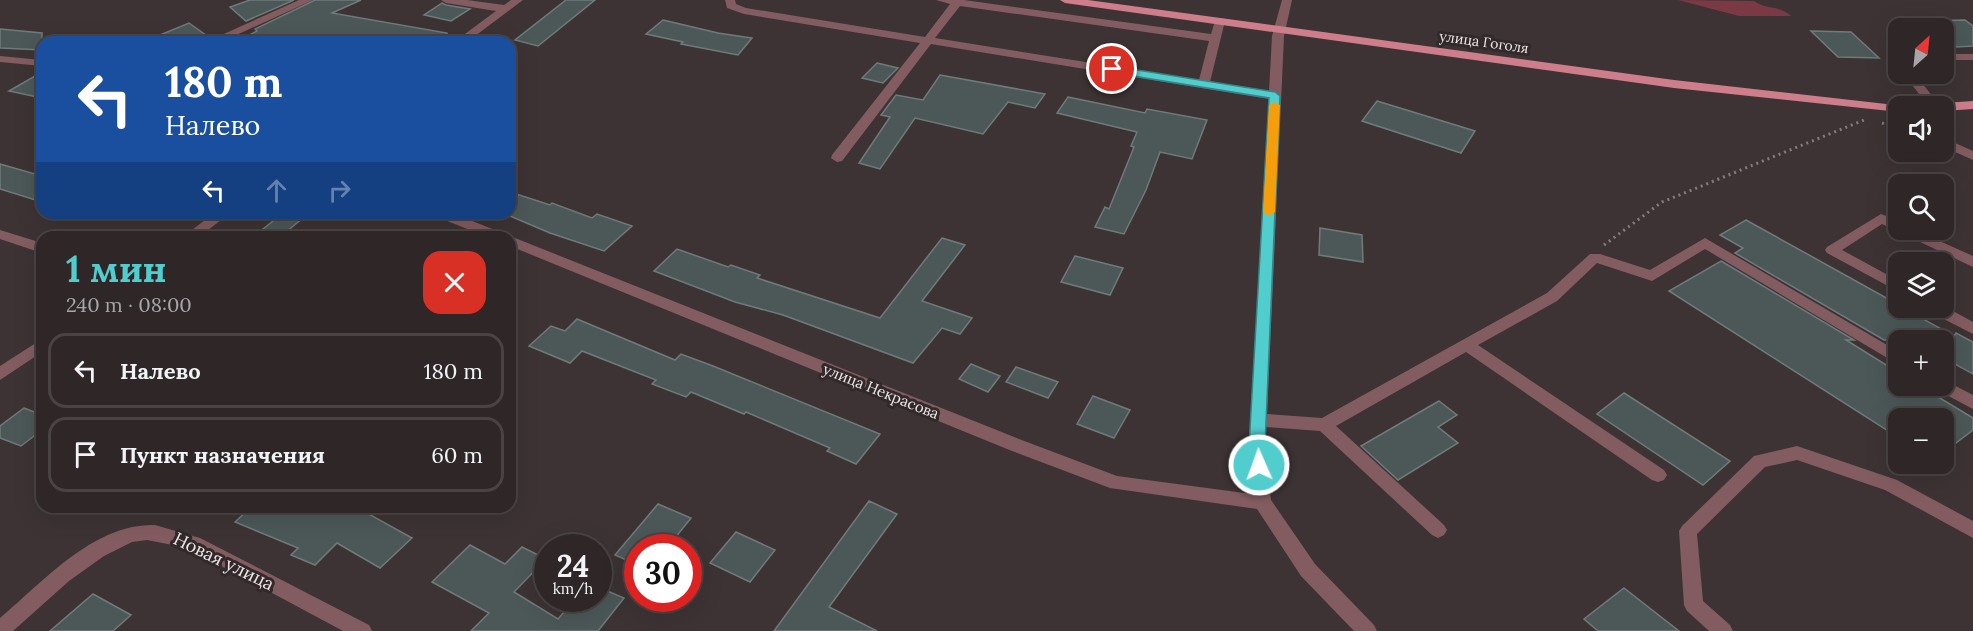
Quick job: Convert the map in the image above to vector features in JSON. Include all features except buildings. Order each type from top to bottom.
[{"type":"main road","name":"улица Гоголя","points":[[1065,0],[1674,84],[1888,107]]},
{"type":"main road","points":[[1954,106],[1973,105]]},
{"type":"street","points":[[226,36],[308,0]]},
{"type":"street","points":[[446,0],[506,9]]},
{"type":"street","points":[[468,36],[518,0]]},
{"type":"street","points":[[730,0],[731,6],[744,11],[1275,96]]},
{"type":"street","points":[[941,0],[1215,38]]},
{"type":"street","points":[[1287,0],[1279,29],[1257,446],[1262,502],[1308,570],[1367,631]]},
{"type":"street","points":[[837,158],[958,1]]},
{"type":"street","points":[[1204,84],[1220,21]]},
{"type":"street","points":[[1954,57],[1973,57]]},
{"type":"street","points":[[0,59],[36,62]]},
{"type":"street","points":[[1917,84],[1926,96]]},
{"type":"street","points":[[1954,147],[1973,156]]},
{"type":"street","points":[[1888,221],[1881,218],[1832,250],[1888,281]]},
{"type":"street","points":[[198,231],[215,219]]},
{"type":"street","points":[[455,219],[485,231]]},
{"type":"street","points":[[0,234],[36,246]]},
{"type":"street","points":[[1926,240],[1973,262]]},
{"type":"street","name":"улица Некрасова","points":[[516,243],[1002,440],[1116,483],[1262,502]]},
{"type":"street","points":[[1259,420],[1324,425],[1552,297],[1595,257],[1652,276],[1705,243],[1888,352]]},
{"type":"street","points":[[1953,318],[1973,329]]},
{"type":"street","points":[[1466,345],[1658,475]]},
{"type":"street","points":[[0,374],[36,348]]},
{"type":"street","points":[[1954,392],[1973,403]]},
{"type":"street","points":[[1324,425],[1438,530]]},
{"type":"street","points":[[1723,631],[1694,605],[1688,531],[1760,461],[1797,453],[1891,485],[1973,530]]},
{"type":"street","name":"Новая улица","points":[[0,630],[99,547],[132,534],[166,534],[194,543],[362,631]]},
{"type":"path","points":[[1595,257],[1599,249],[1662,202],[1868,119]]},
{"type":"path","points":[[1876,121],[1888,125]]},
{"type":"shaded area","points":[[1678,0],[1754,1],[1763,6],[1782,10],[1791,16],[1739,16]]},
{"type":"slow traffic","points":[[1269,212],[1274,105]]},
{"type":"route","points":[[1112,69],[1275,96],[1257,446],[1259,465]]}]
